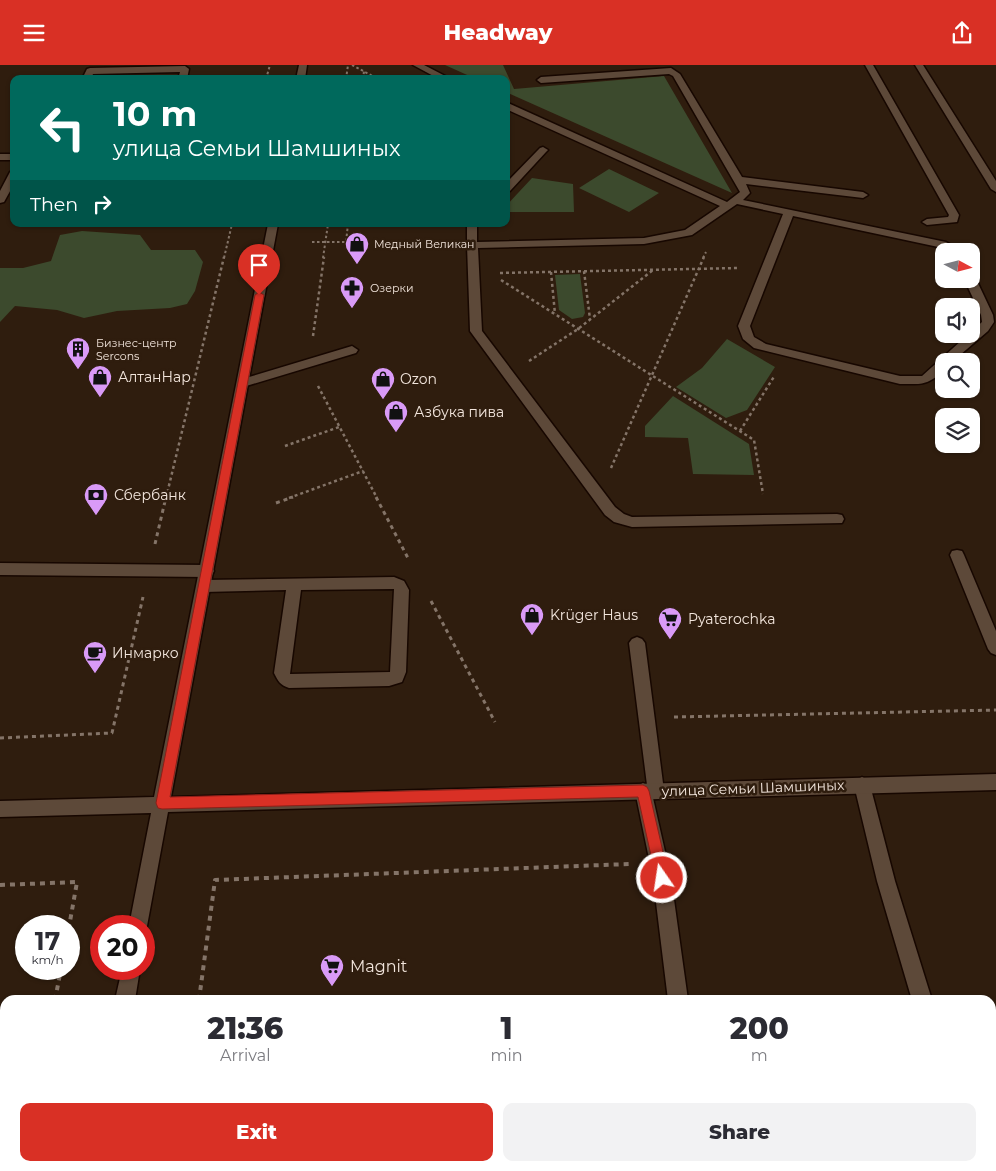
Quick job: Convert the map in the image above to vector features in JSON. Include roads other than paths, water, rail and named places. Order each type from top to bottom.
[{"type":"street","points":[[417,65],[438,75]]},
{"type":"street","points":[[869,65],[954,215],[953,220],[946,222],[927,222]]},
{"type":"street","points":[[919,65],[996,189]]},
{"type":"street","points":[[88,75],[90,71],[185,69],[183,75]]},
{"type":"street","points":[[472,245],[644,241],[688,233],[745,193],[676,74],[671,71],[541,81]]},
{"type":"street","points":[[510,107],[731,203],[936,243]]},
{"type":"street","points":[[510,185],[543,150]]},
{"type":"street","points":[[738,180],[863,195]]},
{"type":"street","points":[[0,201],[10,182]]},
{"type":"street","points":[[789,213],[744,326],[746,335],[753,343],[789,354],[900,380],[925,380],[935,371]]},
{"type":"street","points":[[140,915],[272,227]]},
{"type":"street","points":[[472,227],[476,331],[610,511],[619,518],[632,522],[837,519]]},
{"type":"street","points":[[955,353],[984,328],[988,322],[987,315],[974,288]]},
{"type":"street","points":[[243,383],[352,351]]},
{"type":"street","points":[[957,555],[996,649]]},
{"type":"street","points":[[0,569],[149,571],[206,578],[294,584],[394,583],[402,589],[396,677],[389,679],[289,681],[284,678],[282,673],[294,584]]},
{"type":"street","points":[[637,643],[650,791],[677,995]]},
{"type":"street","name":"улица Семьи Шамшиных","points":[[0,809],[162,803],[996,782]]},
{"type":"street","points":[[862,785],[886,881],[920,995]]},
{"type":"street","points":[[126,995],[129,980]]},
{"type":"place","name":"Медный Великан","points":[[357,265]]},
{"type":"place","name":"Озерки","points":[[352,309]]},
{"type":"place","name":"Бизнес-центр Sercons","points":[[78,370]]},
{"type":"place","name":"АлтанНар","points":[[100,398]]},
{"type":"place","name":"Ozon","points":[[383,400]]},
{"type":"place","name":"Азбука пива","points":[[396,433]]},
{"type":"place","name":"Сбербанк","points":[[96,516]]},
{"type":"place","name":"Krüger Haus","points":[[532,636]]},
{"type":"place","name":"Pyaterochka","points":[[670,640]]},
{"type":"place","name":"Инмарко","points":[[95,674]]},
{"type":"place","name":"Magnit","points":[[332,987]]}]
